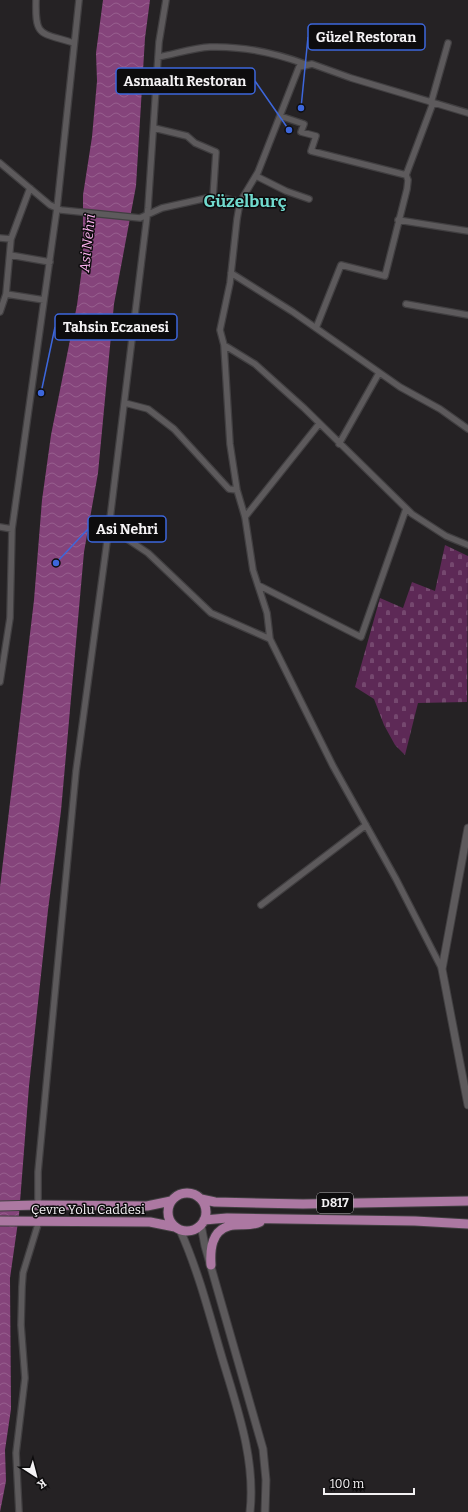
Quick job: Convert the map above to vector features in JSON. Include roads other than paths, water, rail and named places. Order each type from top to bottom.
[{"type":"highway","name":"Çevre Yolu Caddesi","points":[[0,1206],[147,1206],[171,1201],[180,1194],[186,1193],[192,1193],[201,1199],[215,1202],[303,1204],[468,1201]]},
{"type":"highway","points":[[201,1199],[206,1209],[203,1223]]},
{"type":"highway","points":[[171,1201],[169,1206],[169,1218],[178,1228]]},
{"type":"highway","name":"Çevre Yolu Caddesi","points":[[0,1221],[150,1222],[191,1231],[203,1223],[227,1218],[415,1221],[468,1224]]},
{"type":"highway","points":[[211,1265],[210,1251],[212,1242],[222,1230],[229,1226],[257,1224],[266,1219]]},
{"type":"street","points":[[36,0],[37,27],[41,32],[74,43]]},
{"type":"street","points":[[0,682],[10,618],[12,529],[57,208],[79,0]]},
{"type":"street","points":[[35,1205],[76,771],[125,403],[146,214],[154,128],[158,57],[166,0]]},
{"type":"street","points":[[316,328],[341,265],[385,276],[407,189],[406,175],[432,103],[448,43]]},
{"type":"street","points":[[158,57],[209,47],[247,49],[286,57],[305,64],[312,64],[432,103],[468,113]]},
{"type":"street","points":[[305,64],[299,67],[256,176],[240,202],[236,219],[231,273],[220,330],[224,345],[230,444],[237,490],[245,517],[253,570],[267,613],[270,639],[333,766],[442,969],[466,1082],[468,1105]]},
{"type":"street","points":[[280,116],[304,124],[301,132],[316,136],[311,151],[406,175]]},
{"type":"street","points":[[154,128],[187,136],[195,143],[216,152],[213,198]]},
{"type":"street","points":[[0,163],[57,208],[140,218],[146,214],[180,203],[213,198],[223,198],[240,202]]},
{"type":"street","points":[[256,176],[286,192],[309,199]]},
{"type":"street","points":[[0,312],[6,294],[11,239],[30,188]]},
{"type":"street","points":[[398,220],[468,231]]},
{"type":"street","points":[[0,238],[11,239]]},
{"type":"street","points":[[10,254],[50,262]]},
{"type":"street","points":[[231,273],[316,328],[379,373],[440,409],[468,429]]},
{"type":"street","points":[[6,294],[44,300]]},
{"type":"street","points":[[406,304],[468,315]]},
{"type":"street","points":[[224,345],[255,364],[406,509],[446,536],[468,545]]},
{"type":"street","points":[[339,444],[379,373]]},
{"type":"street","points":[[125,403],[148,409],[174,429],[229,489],[237,490]]},
{"type":"street","points":[[245,517],[319,424]]},
{"type":"street","points":[[258,585],[361,637],[406,509]]},
{"type":"street","points":[[0,527],[12,529]]},
{"type":"street","points":[[109,527],[148,553],[211,613],[270,639]]},
{"type":"street","points":[[261,905],[366,825]]},
{"type":"street","points":[[442,969],[468,828]]},
{"type":"street","points":[[19,1512],[16,1453],[25,1378],[21,1325],[23,1273],[40,1222]]},
{"type":"street","points":[[203,1223],[211,1265],[263,1449],[266,1480],[265,1512]]},
{"type":"street","points":[[178,1228],[203,1294],[246,1446],[251,1473],[250,1512]]},
{"type":"water","points":[[103,0],[150,0],[145,38],[136,186],[114,304],[98,473],[84,552],[61,811],[48,910],[29,1086],[19,1215],[10,1278],[11,1409],[5,1450],[6,1481],[0,1512],[0,887],[34,600],[42,500],[51,435],[77,305],[83,261],[83,195],[92,137],[97,81],[96,53]]},
{"type":"place","name":"Güzel Restoran","points":[[301,108]]},
{"type":"place","name":"Asmaaltı Restoran","points":[[289,130]]},
{"type":"place","name":"Tahsin Eczanesi","points":[[41,393]]},
{"type":"place","name":"Asi Nehri","points":[[56,563]]},
{"type":"district","name":"Güzelburç","points":[[245,201]]}]
